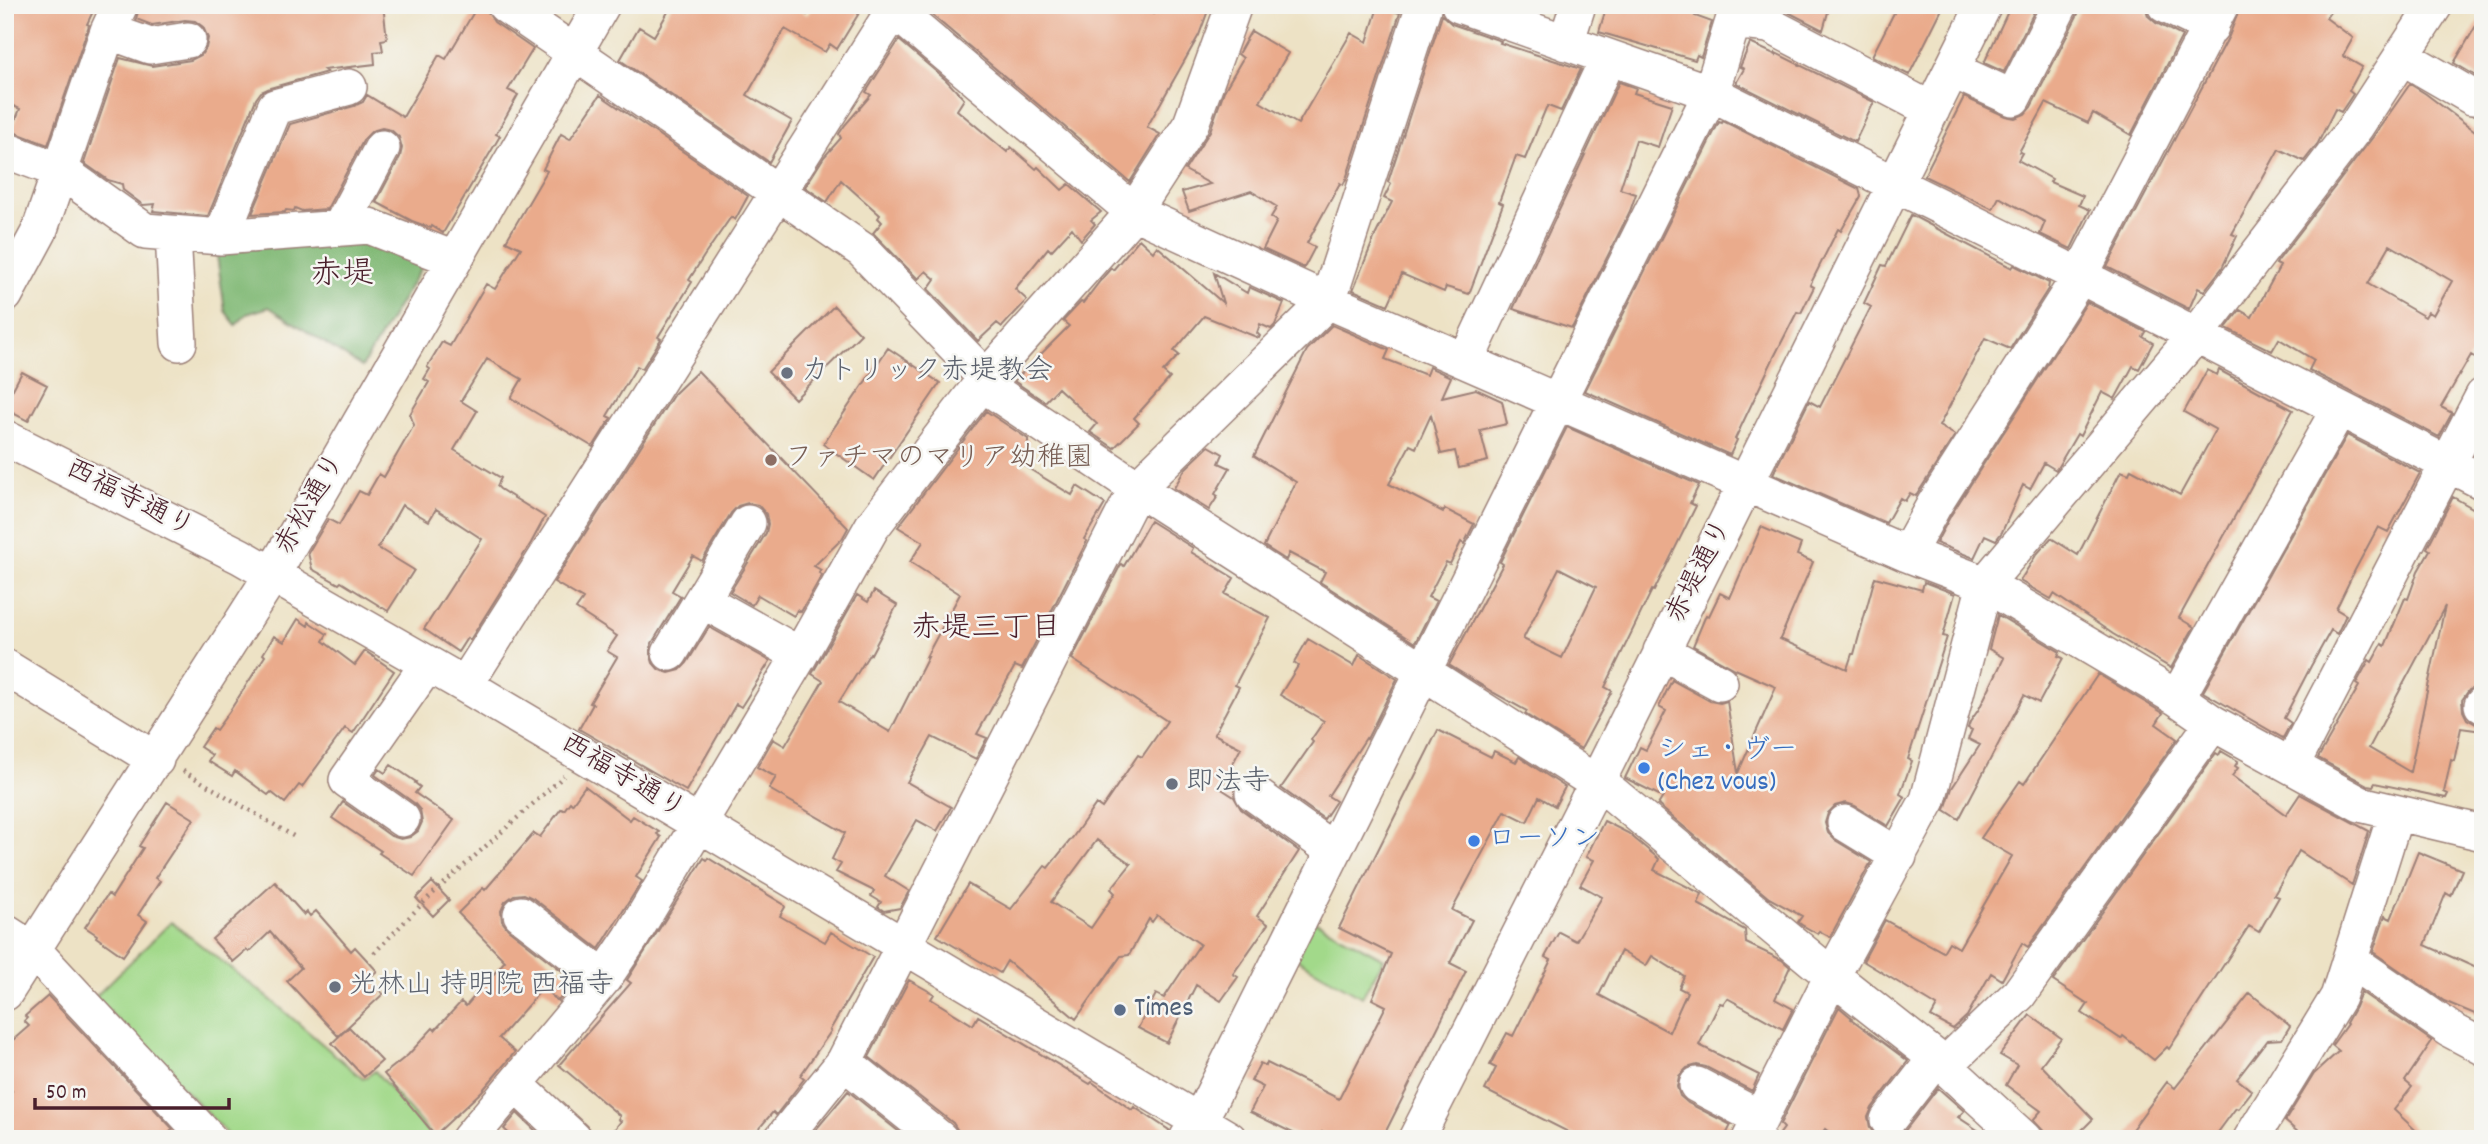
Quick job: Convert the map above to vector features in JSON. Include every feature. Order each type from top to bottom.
[{"type":"street","points":[[505,5],[862,250],[986,378],[996,393],[1137,488],[1424,671],[1627,805],[1832,976],[1940,1061],[2024,1139]]},
{"type":"street","name":"赤松通り","points":[[5,993],[19,941],[166,763],[602,5]]},
{"type":"street","points":[[469,1139],[604,978],[631,938],[701,825],[872,527],[986,378],[1134,212],[1191,124],[1234,5]]},
{"type":"street","points":[[782,1139],[844,1062],[1137,488],[1328,301],[1424,5]]},
{"type":"street","points":[[1459,5],[1712,93],[2080,276],[2483,482]]},
{"type":"street","points":[[1566,43],[1578,5]]},
{"type":"street","name":"赤堤通り","points":[[1416,1139],[1984,5]]},
{"type":"street","points":[[1952,70],[2013,98],[2060,5]]},
{"type":"street","points":[[1908,554],[1934,505],[2080,276],[2216,16],[2165,5]]},
{"type":"street","points":[[1697,1085],[1755,1129],[1832,976],[1928,800],[1985,584],[2194,336],[2357,125],[2435,5]]},
{"type":"street","points":[[466,685],[779,194],[893,7],[1134,212],[1558,402],[1908,554],[1985,584],[2177,698],[2213,723],[2360,804],[2483,832]]},
{"type":"street","points":[[1193,1130],[1712,93],[1736,13],[1769,25],[1933,110]]},
{"type":"street","points":[[5,295],[39,232],[114,18],[150,46],[188,40]]},
{"type":"street","points":[[2403,57],[2472,97]]},
{"type":"street","points":[[1466,361],[1608,58]]},
{"type":"street","points":[[221,237],[275,107],[349,88]]},
{"type":"street","points":[[340,228],[382,148]]},
{"type":"street","points":[[5,150],[61,171],[145,231],[221,237],[369,226],[454,259]]},
{"type":"street","points":[[173,234],[179,343]]},
{"type":"street","points":[[2291,766],[2483,396]]},
{"type":"street","points":[[2177,698],[2339,409]]},
{"type":"street","name":"西福寺通り","points":[[5,438],[240,556],[466,685],[905,945],[1193,1130],[1228,1139]]},
{"type":"street","points":[[670,653],[748,523]]},
{"type":"street","points":[[702,600],[800,655]]},
{"type":"street","points":[[1661,651],[1720,683]]},
{"type":"street","points":[[402,819],[347,780],[428,664]]},
{"type":"street","points":[[5,667],[166,763]]},
{"type":"street","points":[[1888,1120],[1940,1061],[2019,994],[2213,723]]},
{"type":"street","points":[[1253,793],[1334,851]]},
{"type":"street","points":[[2251,1139],[2338,997],[2396,813]]},
{"type":"street","points":[[1845,823],[1899,856]]},
{"type":"street","points":[[521,914],[604,978]]},
{"type":"street","points":[[19,941],[209,1139]]},
{"type":"street","points":[[2350,960],[2451,1030],[2483,1047]]},
{"type":"street","points":[[844,1062],[940,1139]]},
{"type":"street","points":[[516,1085],[574,1139]]},
{"type":"path","points":[[166,763],[295,837]]},
{"type":"path","points":[[374,953],[428,898],[573,769]]},
{"type":"green space","points":[[370,240],[425,261],[362,367],[269,307],[247,314],[236,325],[225,311],[216,249]]},
{"type":"green space","points":[[1314,921],[1384,959],[1362,997],[1294,958]]},
{"type":"green space","points":[[171,922],[270,999],[363,1079],[375,1071],[435,1139],[232,1139],[95,997]]},
{"type":"building","points":[[5,5],[96,5],[87,24],[89,25],[48,145],[11,131],[20,109],[5,102]]},
{"type":"building","points":[[140,5],[383,5],[387,39],[381,40],[383,51],[374,52],[375,64],[324,70],[327,72],[261,92],[208,216],[153,211],[155,204],[143,205],[123,190],[122,184],[108,180],[84,163],[120,58],[152,66],[191,60],[201,55],[206,48],[208,38],[203,27],[195,21],[152,25],[136,19]]},
{"type":"building","points":[[478,5],[486,9],[494,22],[533,49],[508,90],[518,95],[496,134],[500,136],[443,233],[432,226],[431,228],[412,221],[376,202],[400,157],[402,148],[399,137],[391,130],[382,128],[372,131],[364,139],[327,209],[302,211],[295,208],[294,211],[252,214],[290,124],[354,106],[363,102],[367,95],[403,117],[439,55],[446,59]]},
{"type":"building","points":[[672,5],[790,5],[807,15],[814,5],[864,5],[837,49],[830,44],[825,52],[785,29],[747,95],[792,121],[769,162],[620,60],[639,27],[654,36]]},
{"type":"building","points":[[920,5],[1136,5],[1154,14],[1157,5],[1210,5],[1199,35],[1147,127],[1160,134],[1130,182]]},
{"type":"building","points":[[1607,5],[1683,5],[1697,12],[1695,16],[1712,22],[1701,57],[1697,55],[1695,60],[1599,32]]},
{"type":"building","points":[[1791,5],[1830,5],[1823,30],[1788,12]]},
{"type":"building","points":[[1898,5],[1944,5],[1909,75],[1872,56]]},
{"type":"building","points":[[2011,5],[2037,6],[2004,72],[1984,63]]},
{"type":"building","points":[[2080,5],[2145,5],[2148,16],[2156,23],[2182,36],[2131,135],[2093,113],[2088,123],[2046,103],[2019,152],[2022,153],[2018,160],[2052,179],[2050,182],[2083,196],[2079,205],[2090,210],[2071,249],[2040,234],[2045,222],[1999,197],[1993,209],[1924,176],[1964,97],[2005,116],[2015,118],[2025,114],[2078,14]]},
{"type":"building","points":[[2241,5],[2335,5],[2326,18],[2353,38],[2343,56],[2362,67],[2349,91],[2353,94],[2341,112],[2335,109],[2318,143],[2304,161],[2279,149],[2232,234],[2237,236],[2222,268],[2204,291],[2198,288],[2189,309],[2107,267],[2229,36]]},
{"type":"building","points":[[1378,7],[1400,13],[1346,179],[1343,185],[1340,183],[1307,243],[1315,247],[1304,268],[1263,249],[1277,221],[1271,217],[1277,207],[1251,191],[1189,211],[1182,192],[1210,184],[1185,170],[1210,131],[1224,91],[1243,58],[1238,54],[1251,31],[1288,53],[1260,102],[1298,124],[1351,33],[1367,42]]},
{"type":"building","points":[[2483,14],[2483,80],[2454,63]]},
{"type":"building","points":[[1442,15],[1452,24],[1501,41],[1500,43],[1581,69],[1561,111],[1548,106],[1546,108],[1525,159],[1516,156],[1499,202],[1503,204],[1469,294],[1446,287],[1444,292],[1402,274],[1388,305],[1353,290],[1392,202],[1384,198],[1391,184],[1388,182]]},
{"type":"building","points":[[899,40],[964,99],[957,110],[1007,152],[1011,147],[1036,169],[1038,167],[1062,190],[1069,184],[1101,212],[1091,220],[1095,224],[1081,240],[1072,228],[1051,251],[1048,248],[1015,289],[1027,300],[1002,327],[997,323],[978,341],[928,289],[935,279],[926,271],[918,279],[873,233],[882,222],[878,218],[880,215],[841,180],[827,202],[805,187],[824,157],[841,138],[839,134],[845,125],[871,95],[866,92]]},
{"type":"building","points":[[1750,43],[1776,53],[1874,102],[1855,142],[1736,83],[1744,69],[1740,67]]},
{"type":"building","points":[[1619,82],[1636,88],[1634,93],[1672,105],[1658,147],[1636,140],[1620,189],[1636,194],[1630,211],[1572,328],[1513,309]]},
{"type":"building","points":[[2410,84],[2483,137],[2483,362],[2471,355],[2441,407],[2452,413],[2439,437],[2309,370],[2314,360],[2279,339],[2272,351],[2226,328],[2240,310],[2252,317],[2280,266],[2277,262]],"holes":[[[2390,245],[2452,281],[2433,315],[2428,312],[2425,317],[2368,284]]]},
{"type":"building","points":[[600,95],[748,196],[735,220],[731,217],[689,280],[692,282],[658,337],[661,339],[642,369],[637,366],[607,416],[611,418],[593,447],[511,398],[522,379],[487,359],[461,401],[477,411],[454,450],[501,478],[497,486],[500,489],[545,517],[470,640],[467,638],[458,652],[424,629],[482,539],[436,509],[429,521],[402,505],[378,548],[414,570],[388,611],[341,582],[339,584],[312,569],[308,553],[328,519],[339,525],[359,491],[367,495],[379,474],[384,477],[414,425],[410,414],[429,382],[424,379],[430,369],[427,367],[442,342],[450,346],[486,284],[495,289],[521,248],[506,241],[547,171],[543,169],[561,134],[570,139]]},
{"type":"building","points":[[1723,121],[1859,189],[1861,196],[1841,231],[1838,229],[1810,285],[1814,287],[1801,313],[1797,312],[1774,357],[1730,455],[1585,391],[1719,122]]},
{"type":"building","points":[[1911,215],[2012,268],[2014,265],[2049,283],[2048,289],[2010,349],[1985,338],[1939,426],[1955,435],[1916,496],[1910,493],[1905,501],[1900,498],[1886,523],[1773,474],[1809,401],[1820,407],[1871,307],[1864,303],[1882,265],[1886,266]]},
{"type":"building","points":[[1139,239],[1153,252],[1157,246],[1223,303],[1214,273],[1247,293],[1249,287],[1284,303],[1271,329],[1260,324],[1257,333],[1259,338],[1204,316],[1174,351],[1179,355],[1163,372],[1170,378],[1134,418],[1139,423],[1114,448],[1090,432],[1097,424],[1058,388],[1045,402],[1014,381],[1069,326],[1063,321],[1083,303]]},
{"type":"building","points":[[2087,302],[2146,332],[2143,337],[2153,343],[2139,369],[2133,366],[2115,399],[2102,392],[2080,436],[2077,434],[2056,470],[2044,463],[2030,489],[2023,485],[1996,540],[1985,535],[1974,558],[1936,543],[1951,515]]},
{"type":"building","points":[[834,306],[861,334],[795,399],[768,372]]},
{"type":"building","points":[[1332,325],[1389,350],[1385,359],[1426,375],[1429,367],[1451,377],[1442,397],[1476,389],[1502,401],[1507,424],[1480,430],[1488,461],[1459,468],[1455,451],[1441,454],[1431,415],[1416,448],[1410,445],[1389,484],[1443,512],[1445,509],[1474,524],[1450,564],[1446,562],[1428,597],[1436,601],[1415,643],[1320,582],[1325,572],[1289,553],[1286,560],[1264,546],[1296,482],[1254,456],[1307,350]]},
{"type":"building","points":[[888,348],[940,383],[874,480],[823,444]]},
{"type":"building","points":[[2207,370],[2217,375],[2219,370],[2293,410],[2179,618],[2194,627],[2171,668],[2113,634],[2054,594],[2051,599],[2020,581],[2036,555],[2051,538],[2078,555],[2121,471],[2129,474],[2131,469],[2180,495],[2216,430],[2184,412]]},
{"type":"building","points":[[698,371],[848,528],[842,539],[814,566],[821,570],[819,573],[822,575],[801,612],[797,610],[794,616],[758,595],[752,605],[730,592],[766,533],[766,514],[758,505],[748,503],[738,506],[702,561],[693,556],[672,591],[681,596],[652,643],[650,653],[653,663],[659,670],[669,673],[680,670],[709,627],[770,661],[741,707],[736,704],[686,791],[579,729],[593,704],[590,703],[617,657],[607,651],[617,636],[576,609],[583,599],[554,582],[674,394]]},
{"type":"building","points":[[22,372],[47,385],[28,421],[5,409]]},
{"type":"building","points":[[986,411],[1028,439],[1028,447],[1018,462],[1072,495],[1077,486],[1105,504],[1084,539],[1087,541],[1022,669],[1015,666],[977,734],[987,738],[976,759],[932,737],[907,782],[951,807],[937,831],[917,820],[885,876],[909,891],[900,908],[884,911],[878,907],[881,902],[871,896],[874,891],[836,872],[841,864],[832,859],[845,833],[769,789],[776,777],[757,767],[773,739],[785,746],[823,681],[812,674],[857,595],[868,602],[874,591],[897,605],[871,654],[839,702],[890,732],[960,594],[910,562],[923,542],[898,527]]},
{"type":"building","points":[[1567,427],[1699,485],[1690,503],[1696,506],[1605,687],[1612,691],[1581,749],[1525,714],[1527,711],[1449,665],[1503,564],[1500,562]],"holes":[[[1559,568],[1596,587],[1562,658],[1523,639]]]},
{"type":"building","points":[[2347,435],[2420,473],[2388,532],[2378,527],[2355,570],[2336,609],[2346,615],[2337,634],[2331,630],[2284,718],[2291,723],[2283,738],[2203,692]]},
{"type":"building","points":[[1209,446],[1223,454],[1219,463],[1230,468],[1209,510],[1174,488],[1185,469]]},
{"type":"building","points":[[2453,497],[2483,514],[2483,684],[2469,690],[2462,700],[2467,719],[2483,725],[2483,731],[2461,728],[2444,792],[2448,794],[2446,798],[2375,783],[2373,786],[2367,785],[2318,758],[2359,686],[2356,684],[2369,660],[2372,662],[2382,644],[2385,646],[2405,598],[2408,599],[2418,571],[2430,550],[2427,548]],"holes":[[[2445,606],[2410,772],[2369,748]]]},
{"type":"building","points":[[1150,521],[1193,548],[1191,552],[1234,578],[1225,594],[1270,618],[1235,685],[1239,687],[1214,734],[1241,748],[1220,788],[1234,797],[1241,809],[1299,851],[1257,916],[1268,924],[1233,974],[1238,977],[1221,1001],[1196,985],[1167,1043],[1138,1028],[1156,994],[1164,998],[1200,944],[1157,915],[1152,922],[1149,919],[1129,955],[1121,956],[1076,1019],[1007,961],[1000,973],[937,936],[968,884],[1011,909],[1045,866],[1048,868],[1096,804],[1102,808],[1138,755],[1142,757],[1167,721],[1072,659],[1121,564],[1124,566]],"holes":[[[1097,840],[1131,864],[1111,889],[1115,893],[1091,928],[1051,902]]]},
{"type":"building","points":[[1761,527],[1801,544],[1797,555],[1813,562],[1780,639],[1847,669],[1854,654],[1875,577],[1922,590],[1924,582],[1955,594],[1943,636],[1947,637],[1908,759],[1912,761],[1900,794],[1905,797],[1888,826],[1846,803],[1835,806],[1828,813],[1825,823],[1828,833],[1871,862],[1830,937],[1819,931],[1818,934],[1798,922],[1802,916],[1769,898],[1658,805],[1663,797],[1625,778],[1640,747],[1646,750],[1666,711],[1659,707],[1672,680],[1710,701],[1727,701],[1738,773],[1776,687],[1693,646],[1706,615],[1709,616],[1720,593],[1730,598]]},
{"type":"building","points":[[1998,615],[2060,652],[2058,656],[2063,658],[2039,703],[2024,695],[1959,819],[1945,810],[1952,788],[1980,745],[1968,739],[1972,730],[1968,728],[2004,658],[1989,649]]},
{"type":"building","points":[[298,619],[308,626],[309,622],[327,634],[323,641],[355,665],[365,651],[394,671],[353,733],[345,728],[302,787],[299,785],[285,803],[271,792],[268,795],[235,771],[232,776],[208,761],[212,755],[200,747],[213,728],[216,730],[229,712],[265,656],[263,654],[274,636],[284,642]]},
{"type":"building","points":[[1308,639],[1354,666],[1359,655],[1397,679],[1367,739],[1328,796],[1336,801],[1324,819],[1281,788],[1324,721],[1280,695],[1298,666],[1294,663]]},
{"type":"building","points":[[2098,674],[2163,713],[2156,724],[2177,739],[2028,947],[2022,943],[2002,980],[1991,973],[1967,1016],[1953,1029],[1931,1017],[1937,1006],[1863,961],[1885,920],[1943,952],[1949,942],[1959,948],[2012,856],[1981,838],[2020,781],[2024,784]]},
{"type":"building","points":[[1438,730],[1491,757],[1494,751],[1516,762],[1519,757],[1565,787],[1555,806],[1539,797],[1527,822],[1505,811],[1452,910],[1472,920],[1450,963],[1466,971],[1382,1139],[1336,1139],[1322,1132],[1318,1139],[1305,1139],[1250,1112],[1263,1087],[1251,1081],[1260,1063],[1266,1066],[1267,1063],[1339,1099],[1386,1006],[1372,999],[1391,954],[1339,928]]},
{"type":"building","points":[[2221,751],[2238,761],[2235,766],[2238,768],[2232,776],[2286,815],[2300,794],[2369,831],[2352,885],[2299,851],[2274,895],[2279,897],[2259,932],[2249,926],[2169,1049],[2167,1047],[2154,1060],[2123,1036],[2121,1039],[2082,1013],[2088,1004],[2053,981],[2216,753],[2219,755]]},
{"type":"building","points":[[391,765],[416,782],[420,787],[415,793],[454,820],[414,876],[332,818],[343,802],[391,836],[401,839],[418,831],[422,822],[420,810],[375,775],[379,769],[385,773]]},
{"type":"building","points":[[585,786],[630,820],[633,816],[659,832],[657,834],[661,837],[636,877],[642,881],[599,949],[533,898],[524,894],[514,895],[505,902],[501,911],[502,921],[508,929],[575,981],[558,1001],[543,988],[499,1038],[515,1052],[482,1091],[435,1135],[384,1074],[408,1055],[433,1028],[435,1030],[461,1002],[466,1006],[505,961],[458,913],[483,888],[485,890],[534,833],[540,837],[561,809],[564,810],[570,802],[572,804]]},
{"type":"building","points":[[167,802],[194,819],[155,878],[160,881],[138,915],[147,921],[123,956],[85,927],[108,894],[112,897],[143,848],[139,846]]},
{"type":"building","points":[[1604,821],[1628,833],[1659,859],[1654,870],[1702,894],[1698,904],[1745,930],[1746,943],[1782,960],[1790,967],[1775,999],[1793,1009],[1783,1029],[1727,998],[1723,1004],[1720,1003],[1699,1045],[1759,1075],[1752,1091],[1697,1065],[1687,1068],[1679,1076],[1677,1087],[1680,1096],[1688,1103],[1731,1125],[1724,1139],[1582,1139],[1485,1090],[1496,1068],[1490,1065],[1507,1033],[1513,1036],[1551,960],[1545,957],[1559,932],[1576,941],[1602,897],[1580,885],[1594,860],[1586,857]],"holes":[[[1621,951],[1646,966],[1652,956],[1684,976],[1679,988],[1687,992],[1669,1032],[1599,995]]]},
{"type":"building","points":[[2418,852],[2462,870],[2451,896],[2446,893],[2425,945],[2483,971],[2483,1003],[2477,1015],[2444,1001],[2373,952],[2385,916],[2391,919]]},
{"type":"building","points":[[704,858],[783,904],[785,907],[780,916],[825,942],[831,932],[873,957],[831,1031],[800,1076],[804,1079],[776,1115],[773,1112],[750,1139],[607,1139],[621,1121],[618,1119],[620,1116],[559,1065],[631,983],[627,980]]},
{"type":"building","points":[[275,882],[304,915],[307,912],[310,916],[316,911],[351,951],[355,947],[377,971],[369,978],[383,994],[338,1036],[287,981],[301,968],[270,932],[249,952],[247,950],[233,962],[212,939]]},
{"type":"building","points":[[432,882],[449,900],[433,916],[416,898]]},
{"type":"building","points":[[909,980],[934,994],[931,999],[973,1025],[978,1016],[1090,1084],[1092,1082],[1132,1110],[1134,1107],[1169,1130],[1167,1139],[960,1139],[953,1123],[869,1057]]},
{"type":"building","points":[[2361,992],[2432,1041],[2405,1081],[2412,1087],[2394,1110],[2425,1139],[2306,1139],[2285,1121],[2314,1074],[2339,1051],[2332,1045],[2347,1024]]},
{"type":"building","points":[[2250,993],[2290,1026],[2282,1039],[2267,1040],[2237,1079],[2252,1091],[2213,1139],[2125,1139],[2167,1082],[2175,1088]]},
{"type":"building","points":[[48,996],[173,1129],[163,1139],[5,1139],[5,1097],[12,1091],[5,1084],[5,1047],[29,1026],[24,1021],[27,1018],[25,1016]]},
{"type":"building","points":[[1839,1007],[1908,1061],[1868,1117],[1870,1128],[1882,1139],[1838,1139],[1825,1129],[1818,1139],[1776,1139],[1784,1128],[1780,1124]]},
{"type":"building","points":[[2030,1015],[2061,1038],[2041,1065],[2093,1119],[2073,1139],[2051,1139],[2033,1120],[2041,1111],[2006,1085],[2017,1065],[2000,1055]]},
{"type":"building","points":[[349,1027],[382,1061],[364,1077],[332,1043]]},
{"type":"building","points":[[1938,1088],[1964,1111],[1958,1117],[1991,1139],[1895,1139],[1904,1132]]},
{"type":"building","points":[[848,1091],[908,1139],[808,1139]]},
{"type":"building","points":[[517,1113],[544,1139],[515,1139],[504,1129]]},
{"type":"place","name":"カトリック赤堤教会","points":[[787,373]]},
{"type":"place","name":"ファチマのマリア幼稚園","points":[[771,460]]},
{"type":"place","name":"シェ・ヴー (Chez vous)","points":[[1644,768]]},
{"type":"place","name":"即法寺","points":[[1172,784]]},
{"type":"place","name":"ローソン","points":[[1474,841]]},
{"type":"place","name":"光林山 持明院 西福寺","points":[[335,987]]},
{"type":"place","name":"Times","points":[[1120,1010]]},
{"type":"district","name":"赤堤","points":[[342,276]]},
{"type":"district","name":"赤堤三丁目","points":[[986,630]]}]
